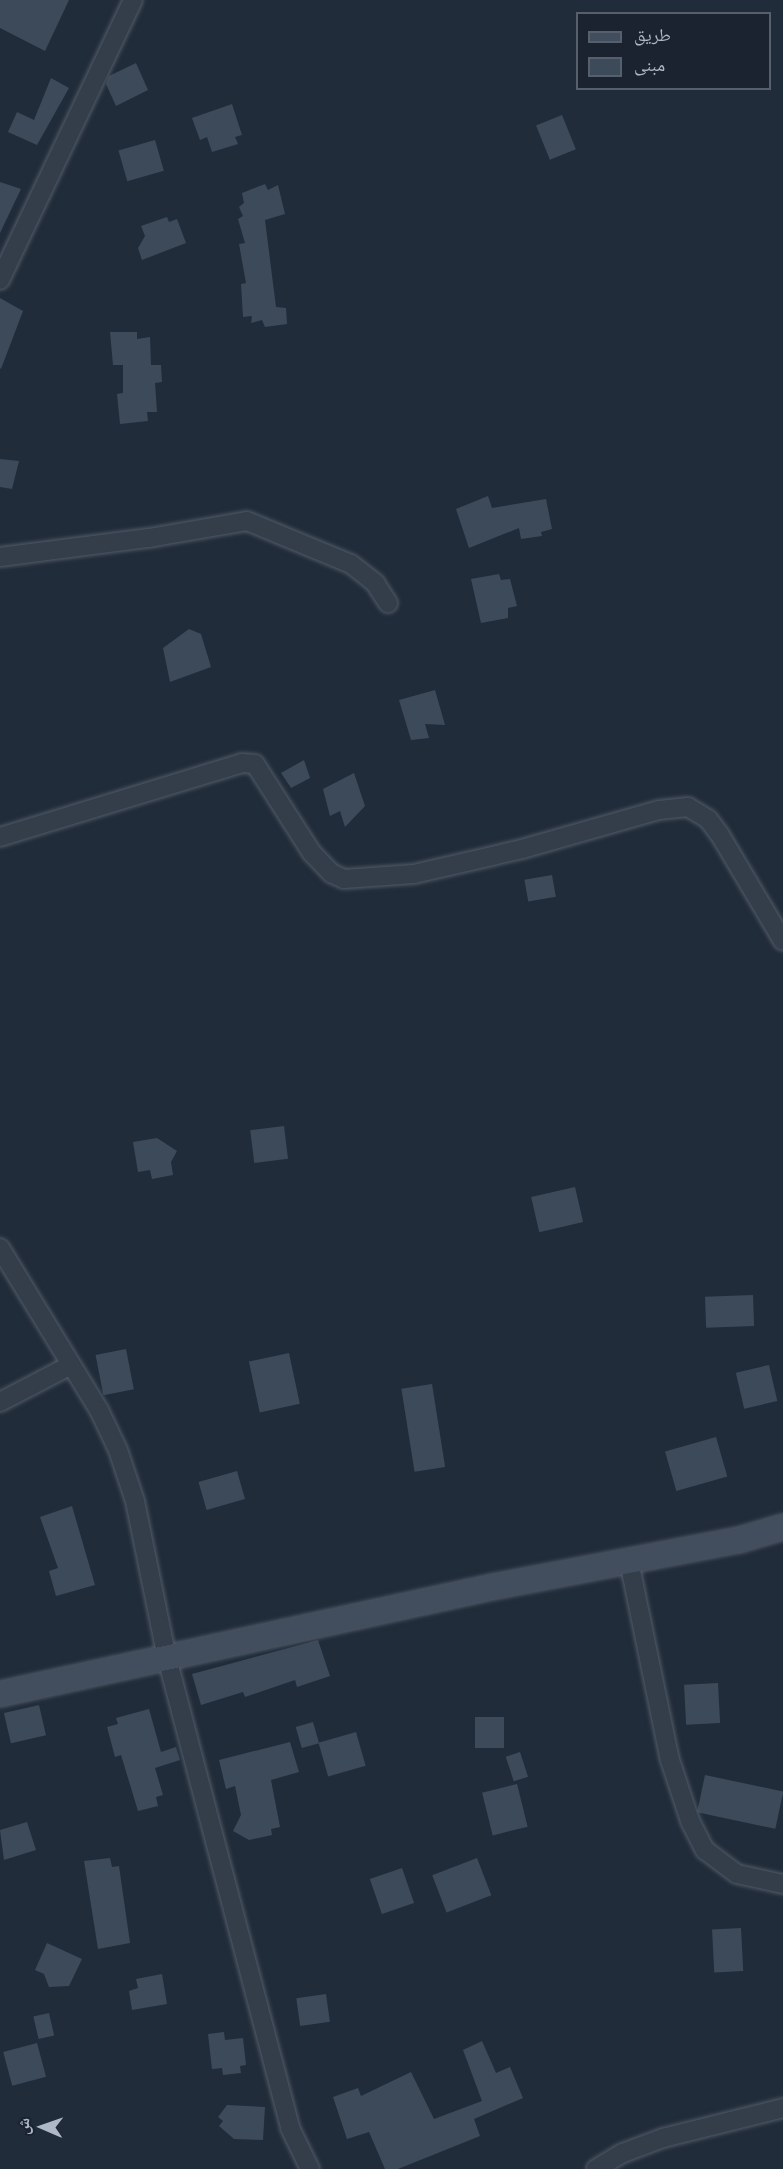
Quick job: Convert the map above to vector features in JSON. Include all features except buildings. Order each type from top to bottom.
[{"type":"street","points":[[0,280],[133,0]]},
{"type":"street","points":[[0,557],[149,538],[247,521],[351,564],[375,583],[387,603]]},
{"type":"street","points":[[0,837],[242,763],[255,764],[312,854],[331,873],[344,879],[414,874],[522,849],[659,810],[688,807],[708,819],[720,835],[783,941]]},
{"type":"street","points":[[0,1248],[99,1410],[118,1450],[135,1501],[167,1658],[290,2128],[310,2169]]},
{"type":"street","points":[[0,1402],[71,1365]]},
{"type":"street","points":[[0,1694],[629,1561],[739,1540],[783,1527]]},
{"type":"street","points":[[629,1561],[670,1760],[690,1821],[705,1850],[737,1874],[783,1884]]},
{"type":"street","points":[[596,2169],[622,2153],[663,2138],[783,2108]]}]
